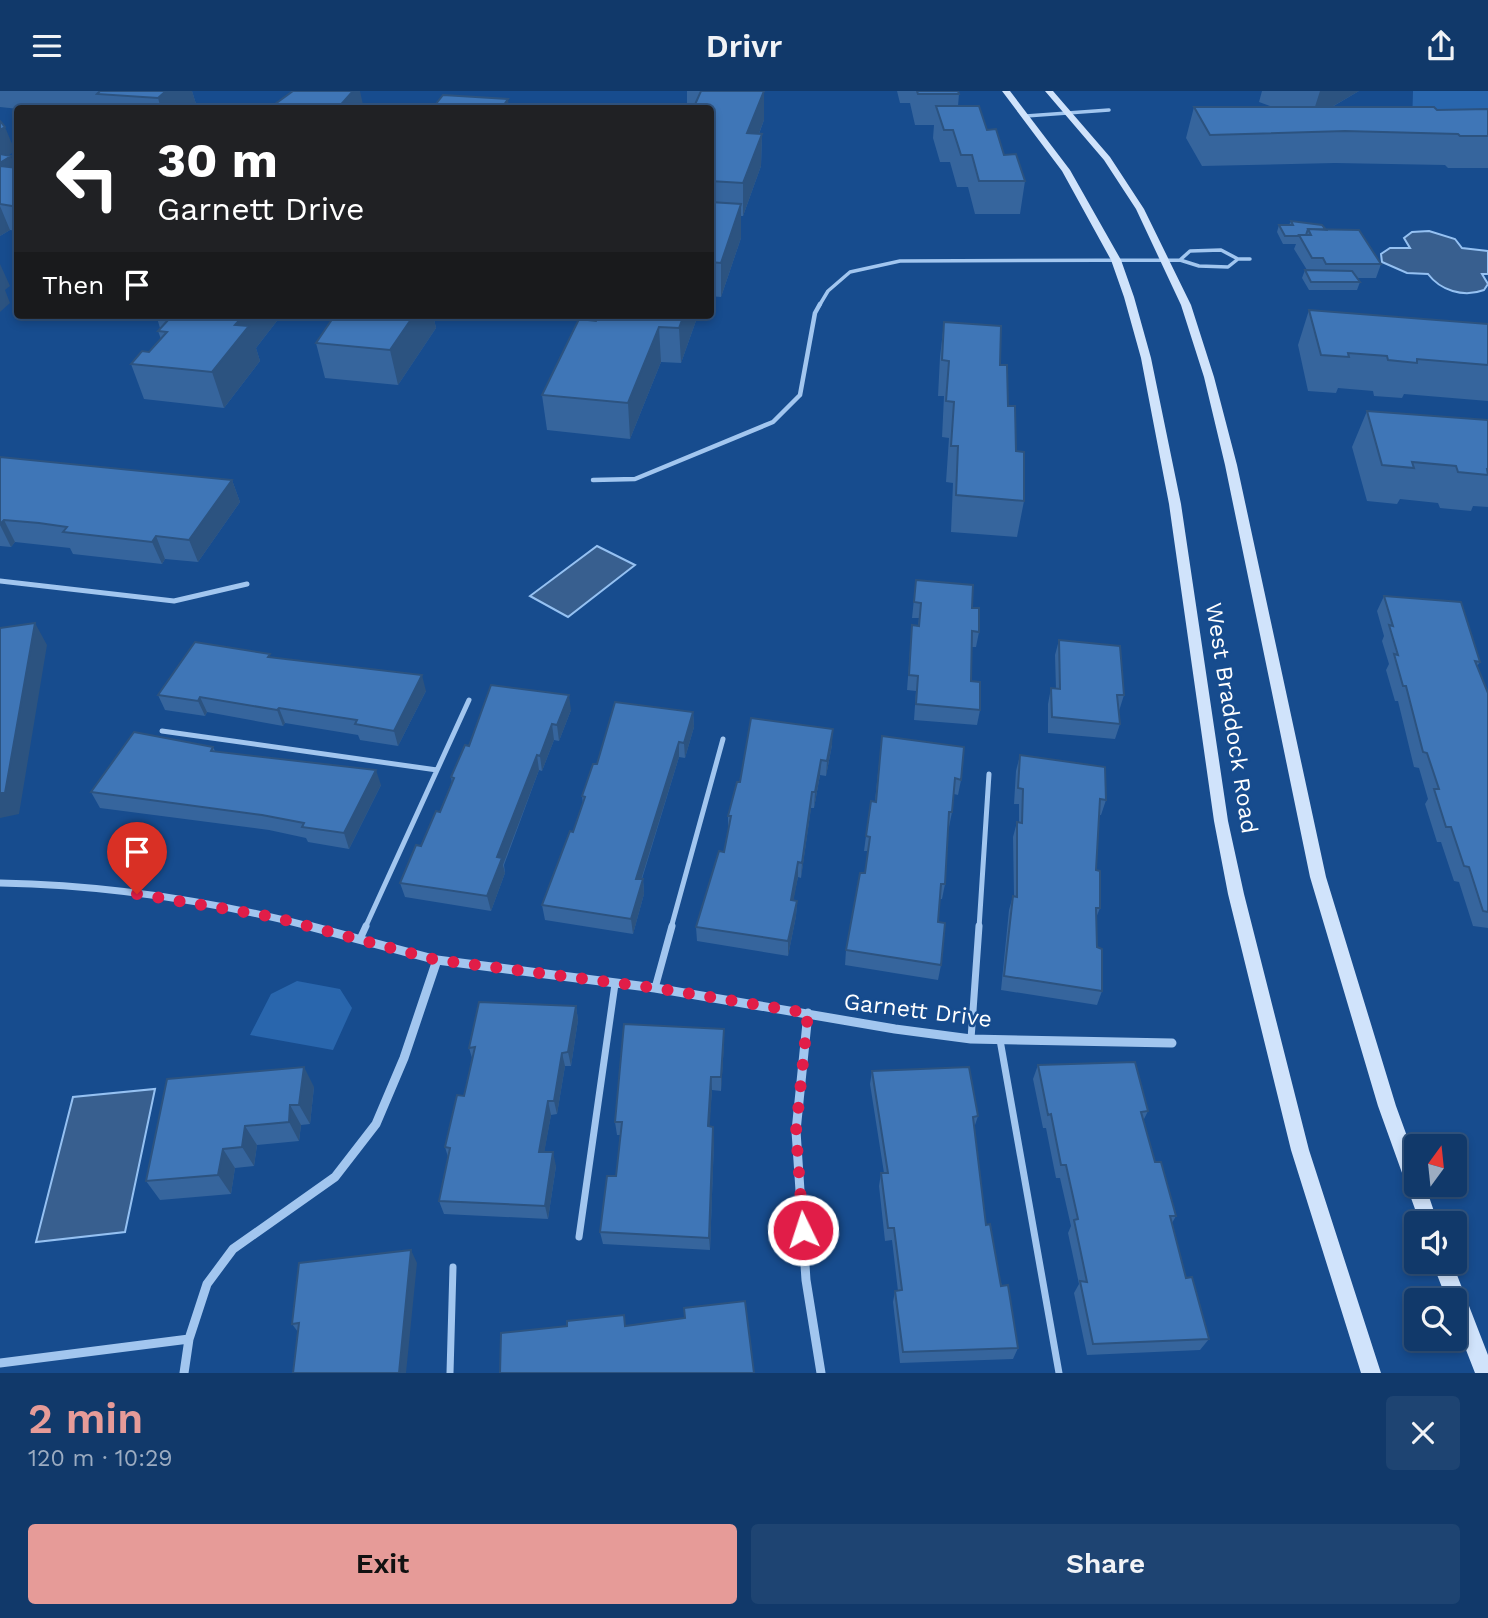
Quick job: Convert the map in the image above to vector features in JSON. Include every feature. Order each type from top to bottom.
[{"type":"main road","name":"West Braddock Road","points":[[1006,91],[1066,170],[1116,260],[1146,358],[1175,505],[1221,821],[1236,894],[1300,1150],[1371,1373]]},
{"type":"main road","name":"West Braddock Road","points":[[1049,91],[1114,169],[1140,209],[1186,305],[1212,390],[1318,877],[1387,1106],[1425,1211]]},
{"type":"main road","points":[[1448,1274],[1486,1373]]},
{"type":"street","name":"Garnett Drive","points":[[0,883],[64,884],[162,897],[274,917],[437,960],[655,988],[971,1039],[1172,1043]]},
{"type":"street","points":[[184,1373],[189,1339],[207,1285],[233,1249],[335,1177],[376,1124],[404,1058],[437,960]]},
{"type":"street","points":[[808,1013],[796,1131],[806,1280],[821,1373]]},
{"type":"street","points":[[0,1363],[189,1339]]},
{"type":"lane","points":[[1026,116],[1110,110]]},
{"type":"lane","points":[[1180,260],[1190,251],[1222,250],[1238,259],[1250,259]]},
{"type":"lane","points":[[593,480],[635,478],[773,422],[800,395],[815,313],[828,291],[850,272],[900,261],[1180,260],[1199,266],[1228,267],[1238,259]]},
{"type":"lane","points":[[0,581],[174,601],[247,584]]},
{"type":"lane","points":[[360,939],[469,700]]},
{"type":"lane","points":[[162,731],[437,770]]},
{"type":"lane","points":[[655,988],[723,739]]},
{"type":"lane","points":[[971,1039],[989,774]]},
{"type":"lane","points":[[579,1237],[615,984]]},
{"type":"lane","points":[[1000,1040],[1059,1373]]},
{"type":"lane","points":[[450,1373],[453,1267]]},
{"type":"shaded area","points":[[1413,91],[1488,91],[1488,125],[1412,125]]},
{"type":"shaded area","points":[[1429,231],[1455,239],[1462,248],[1488,251],[1488,274],[1482,274],[1488,284],[1484,290],[1460,293],[1445,288],[1428,274],[1407,273],[1382,262],[1381,254],[1390,248],[1410,248],[1404,238],[1412,232]]},
{"type":"shaded area","points":[[597,546],[635,565],[568,617],[530,596]]},
{"type":"shaded area","points":[[297,981],[340,989],[352,1008],[333,1050],[250,1035],[271,994]]},
{"type":"shaded area","points":[[155,1089],[125,1232],[36,1242],[73,1097]]},
{"type":"building","points":[[100,91],[166,91],[158,98],[97,94]]},
{"type":"building","points":[[293,91],[353,91],[341,105],[274,105]]},
{"type":"building","points":[[701,91],[764,91],[747,133],[762,134],[743,183],[714,181],[714,105],[695,105]]},
{"type":"building","points":[[917,91],[958,91],[959,94],[918,94]]},
{"type":"building","points":[[443,95],[508,99],[504,105],[435,105]]},
{"type":"building","points":[[936,106],[979,106],[987,130],[996,129],[1004,155],[1016,154],[1025,181],[979,181],[972,155],[961,155],[953,130],[944,130]]},
{"type":"building","points":[[1194,107],[1488,109],[1488,136],[1345,131],[1210,135]]},
{"type":"building","points":[[0,154],[11,156],[0,163]]},
{"type":"building","points":[[0,166],[14,168],[14,206],[0,204]]},
{"type":"building","points":[[714,202],[741,204],[721,263],[714,262]]},
{"type":"building","points":[[1291,221],[1322,225],[1326,230],[1308,229],[1306,235],[1285,236],[1279,225],[1293,225]]},
{"type":"building","points":[[1308,229],[1359,230],[1381,264],[1326,264],[1323,258],[1312,258],[1299,235],[1311,235]]},
{"type":"building","points":[[1305,270],[1352,271],[1360,282],[1311,282]]},
{"type":"building","points":[[1309,310],[1488,324],[1488,365],[1417,359],[1417,363],[1388,360],[1387,356],[1348,353],[1349,357],[1321,355]]},
{"type":"building","points":[[169,319],[240,319],[235,325],[249,326],[212,372],[131,364],[142,351],[149,352],[167,332],[158,331]]},
{"type":"building","points":[[332,319],[411,319],[390,350],[316,343]]},
{"type":"building","points":[[579,319],[682,319],[679,328],[659,327],[628,403],[542,395]]},
{"type":"building","points":[[944,322],[1001,326],[1000,365],[1007,365],[1008,406],[1015,406],[1016,451],[1024,452],[1024,501],[956,495],[958,446],[951,446],[954,402],[946,401],[949,361],[942,360]]},
{"type":"building","points":[[1367,411],[1488,420],[1488,475],[1458,472],[1456,466],[1412,462],[1414,468],[1382,465]]},
{"type":"building","points":[[0,457],[232,480],[189,540],[156,536],[152,542],[63,532],[67,527],[39,523],[4,520],[0,524]]},
{"type":"building","points":[[916,580],[973,585],[972,608],[979,608],[979,632],[972,631],[971,681],[980,682],[980,710],[916,704],[918,676],[909,675],[912,625],[919,626],[921,603],[914,602]]},
{"type":"building","points":[[1384,596],[1461,602],[1480,662],[1475,661],[1488,693],[1488,912],[1483,911],[1469,867],[1464,866],[1451,827],[1446,827],[1434,789],[1439,789],[1427,753],[1423,752],[1406,686],[1403,686],[1394,654],[1398,655]]},
{"type":"building","points":[[35,623],[5,793],[0,793],[0,628]]},
{"type":"building","points":[[1059,640],[1120,646],[1124,695],[1117,695],[1120,724],[1052,717],[1051,688],[1060,689]]},
{"type":"building","points":[[195,642],[270,654],[268,657],[422,675],[394,731],[355,724],[357,720],[279,708],[277,710],[200,697],[198,701],[158,695]]},
{"type":"building","points":[[491,685],[569,695],[557,725],[552,724],[540,756],[537,755],[497,857],[502,858],[487,896],[400,883],[416,845],[421,846],[436,811],[440,812],[454,778],[451,777],[465,745],[469,746]]},
{"type":"building","points":[[615,702],[693,712],[684,743],[679,742],[636,879],[643,879],[631,919],[542,905],[570,831],[573,832],[585,797],[582,796],[593,764],[597,764]]},
{"type":"building","points":[[751,718],[833,729],[827,761],[821,760],[815,792],[812,792],[802,863],[798,862],[791,900],[797,901],[788,941],[696,927],[719,851],[724,852],[731,816],[728,816],[737,782],[740,782]]},
{"type":"building","points":[[134,732],[213,747],[211,751],[376,770],[344,833],[302,827],[304,823],[262,815],[91,792]]},
{"type":"building","points":[[882,736],[964,747],[961,780],[955,778],[952,812],[949,812],[945,884],[941,884],[938,922],[945,923],[941,965],[846,950],[860,873],[865,873],[870,837],[866,836],[871,801],[876,802]]},
{"type":"building","points":[[1020,755],[1105,767],[1106,800],[1100,799],[1096,870],[1100,871],[1100,908],[1096,908],[1097,947],[1102,949],[1102,991],[1004,976],[1013,896],[1017,897],[1017,822],[1022,823],[1023,789],[1018,788]]},
{"type":"building","points":[[479,1002],[576,1006],[568,1052],[562,1053],[554,1101],[548,1101],[539,1152],[553,1152],[545,1206],[439,1201],[450,1148],[445,1147],[457,1095],[464,1096],[475,1047],[469,1048]]},
{"type":"building","points":[[624,1024],[724,1029],[721,1077],[711,1077],[708,1126],[713,1127],[709,1238],[600,1232],[607,1176],[616,1176],[622,1122],[615,1122]]},
{"type":"building","points":[[1135,1062],[1148,1111],[1141,1112],[1155,1162],[1161,1162],[1176,1216],[1170,1216],[1186,1278],[1192,1277],[1209,1339],[1093,1344],[1080,1281],[1087,1282],[1074,1220],[1078,1219],[1066,1165],[1061,1165],[1051,1114],[1048,1115],[1038,1065]]},
{"type":"building","points":[[304,1067],[299,1105],[290,1105],[289,1122],[245,1126],[242,1147],[223,1149],[218,1175],[146,1181],[167,1079]]},
{"type":"building","points":[[969,1067],[978,1116],[973,1117],[986,1225],[990,1224],[1001,1286],[1008,1285],[1018,1348],[903,1352],[895,1291],[902,1290],[894,1228],[888,1228],[881,1173],[888,1173],[872,1071]]},
{"type":"building","points":[[411,1250],[399,1373],[293,1373],[299,1323],[292,1324],[299,1263]]},
{"type":"building","points":[[745,1301],[754,1373],[500,1373],[501,1333],[567,1326],[567,1321],[624,1315],[625,1326],[685,1318],[684,1308]]},
{"type":"route","points":[[137,894],[274,917],[437,960],[655,988],[808,1013],[796,1131],[803,1230]]}]
